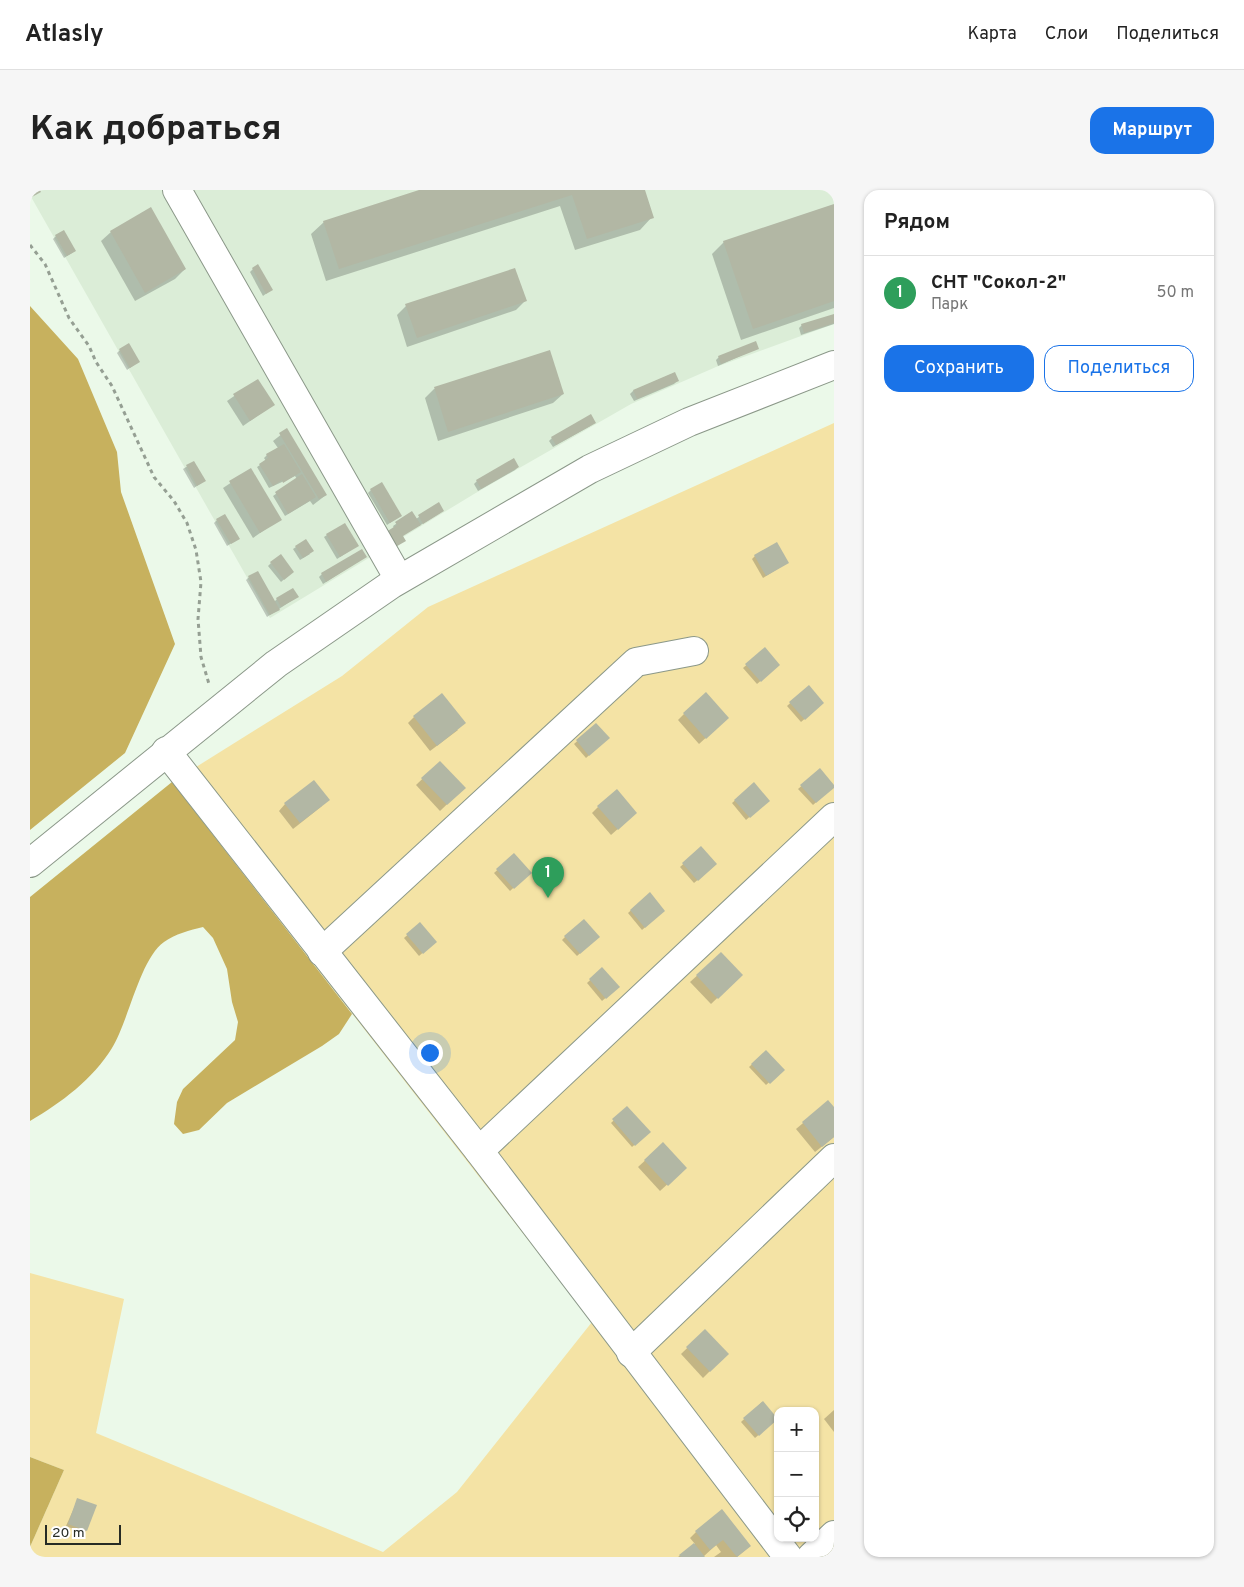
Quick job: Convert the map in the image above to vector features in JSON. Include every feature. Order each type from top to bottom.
[{"type":"street","points":[[177,190],[400,579]]},
{"type":"street","points":[[30,863],[166,751],[276,664],[400,579],[590,469],[689,422],[834,365]]},
{"type":"street","points":[[322,952],[636,662],[694,651]]},
{"type":"street","points":[[166,751],[480,1151],[631,1353],[788,1557]]},
{"type":"street","points":[[480,1151],[834,817]]},
{"type":"street","points":[[631,1353],[834,1158]]},
{"type":"street","points":[[811,1557],[834,1535]]},
{"type":"path","points":[[30,245],[45,264],[69,318],[89,346],[96,362],[112,386],[154,477],[174,501],[187,523],[196,550],[201,582],[198,619],[201,657],[218,710]]},
{"type":"shaded area","points":[[30,190],[834,190],[834,324],[716,367],[631,404],[474,494],[270,618],[30,195]]},
{"type":"shaded area","points":[[30,306],[78,359],[117,452],[121,492],[175,644],[125,753],[30,830]]},
{"type":"shaded area","points":[[834,423],[834,1557],[30,1557],[30,1547],[64,1470],[30,1457],[30,1273],[124,1299],[96,1433],[383,1552],[457,1492],[592,1322],[172,782],[342,676],[428,607]]},
{"type":"shaded area","points":[[172,782],[352,1014],[339,1034],[227,1103],[199,1130],[183,1134],[174,1124],[177,1102],[183,1089],[235,1040],[238,1022],[232,1002],[227,969],[213,938],[203,927],[183,933],[164,942],[148,962],[118,1036],[96,1070],[76,1089],[30,1121],[30,897]]},
{"type":"shaded area","points":[[30,1457],[64,1470],[30,1547]]},
{"type":"building","points":[[30,190],[40,190],[41,192],[32,197]]},
{"type":"building","points":[[419,190],[645,190],[654,218],[587,239],[572,195],[339,269],[323,221]]},
{"type":"building","points":[[834,204],[834,301],[753,329],[723,241]]},
{"type":"building","points":[[151,207],[186,269],[145,293],[110,231]]},
{"type":"building","points":[[64,230],[76,251],[67,256],[55,235]]},
{"type":"building","points":[[258,264],[273,290],[266,294],[252,268]]},
{"type":"building","points":[[515,268],[527,301],[417,338],[405,304]]},
{"type":"building","points":[[834,314],[834,323],[804,333],[801,324]]},
{"type":"building","points":[[756,341],[759,349],[721,364],[718,356]]},
{"type":"building","points":[[129,343],[140,362],[130,368],[119,349]]},
{"type":"building","points":[[550,350],[564,394],[448,432],[434,387]]},
{"type":"building","points":[[675,372],[679,381],[637,399],[633,390]]},
{"type":"building","points":[[258,379],[275,405],[250,421],[233,394]]},
{"type":"building","points":[[591,414],[596,423],[556,445],[551,437]]},
{"type":"building","points":[[287,428],[327,495],[319,499],[279,433]]},
{"type":"building","points":[[284,444],[301,472],[283,483],[282,480],[273,486],[259,464],[268,458],[266,454]]},
{"type":"building","points":[[514,458],[519,467],[481,489],[476,480]]},
{"type":"building","points":[[194,461],[206,481],[197,486],[186,465]]},
{"type":"building","points":[[251,468],[282,520],[260,533],[229,481]]},
{"type":"building","points":[[302,474],[316,497],[288,514],[275,492]]},
{"type":"building","points":[[382,482],[402,516],[390,523],[370,489]]},
{"type":"building","points":[[439,502],[444,511],[423,524],[418,515]]},
{"type":"building","points":[[412,511],[421,525],[403,536],[406,541],[392,549],[383,534],[397,525],[395,522]]},
{"type":"building","points":[[225,514],[240,539],[231,544],[216,519]]},
{"type":"building","points":[[345,523],[359,546],[340,557],[326,534]]},
{"type":"building","points":[[306,539],[314,551],[303,558],[295,546]]},
{"type":"building","points":[[777,542],[789,563],[766,576],[754,555]]},
{"type":"building","points":[[362,549],[367,557],[326,582],[321,573]]},
{"type":"building","points":[[281,554],[294,572],[284,580],[270,562]]},
{"type":"building","points":[[258,571],[280,610],[270,615],[248,576]]},
{"type":"building","points":[[293,588],[299,597],[281,607],[276,598]]},
{"type":"building","points":[[765,647],[780,665],[761,682],[745,664]]},
{"type":"building","points":[[809,685],[824,703],[805,720],[789,702]]},
{"type":"building","points":[[706,692],[729,718],[706,739],[683,713]]},
{"type":"building","points":[[442,693],[466,723],[437,746],[413,716]]},
{"type":"building","points":[[596,723],[610,738],[589,756],[576,740]]},
{"type":"building","points":[[440,761],[466,788],[447,805],[421,778]]},
{"type":"building","points":[[820,768],[834,785],[834,788],[816,803],[800,785]]},
{"type":"building","points":[[314,780],[330,800],[300,823],[284,803]]},
{"type":"building","points":[[754,782],[770,801],[750,818],[734,800]]},
{"type":"building","points":[[617,789],[637,813],[618,830],[597,806]]},
{"type":"building","points":[[701,846],[717,864],[698,881],[682,863]]},
{"type":"building","points":[[514,853],[532,873],[514,889],[496,869]]},
{"type":"building","points":[[650,892],[665,911],[645,928],[630,910]]},
{"type":"building","points":[[584,919],[600,937],[580,954],[564,936]]},
{"type":"building","points":[[420,922],[437,942],[423,954],[406,934]]},
{"type":"building","points":[[721,952],[743,975],[718,999],[696,975]]},
{"type":"building","points":[[602,967],[620,987],[606,999],[589,979]]},
{"type":"building","points":[[766,1050],[785,1070],[770,1084],[751,1064]]},
{"type":"building","points":[[828,1100],[834,1107],[834,1137],[822,1147],[802,1122]]},
{"type":"building","points":[[627,1106],[651,1132],[635,1146],[612,1119]]},
{"type":"building","points":[[663,1142],[687,1168],[668,1186],[644,1160]]},
{"type":"building","points":[[705,1329],[729,1354],[710,1372],[686,1347]]},
{"type":"building","points":[[763,1401],[774,1414],[774,1423],[759,1436],[743,1418]]},
{"type":"building","points":[[77,1498],[97,1505],[87,1531],[68,1524]]},
{"type":"building","points":[[722,1509],[751,1546],[737,1557],[723,1540],[710,1550],[695,1531]]},
{"type":"building","points":[[694,1543],[705,1557],[681,1557],[679,1555]]},
{"type":"place","name":"СНТ \"Сокол-2\"","points":[[548,898]]}]
